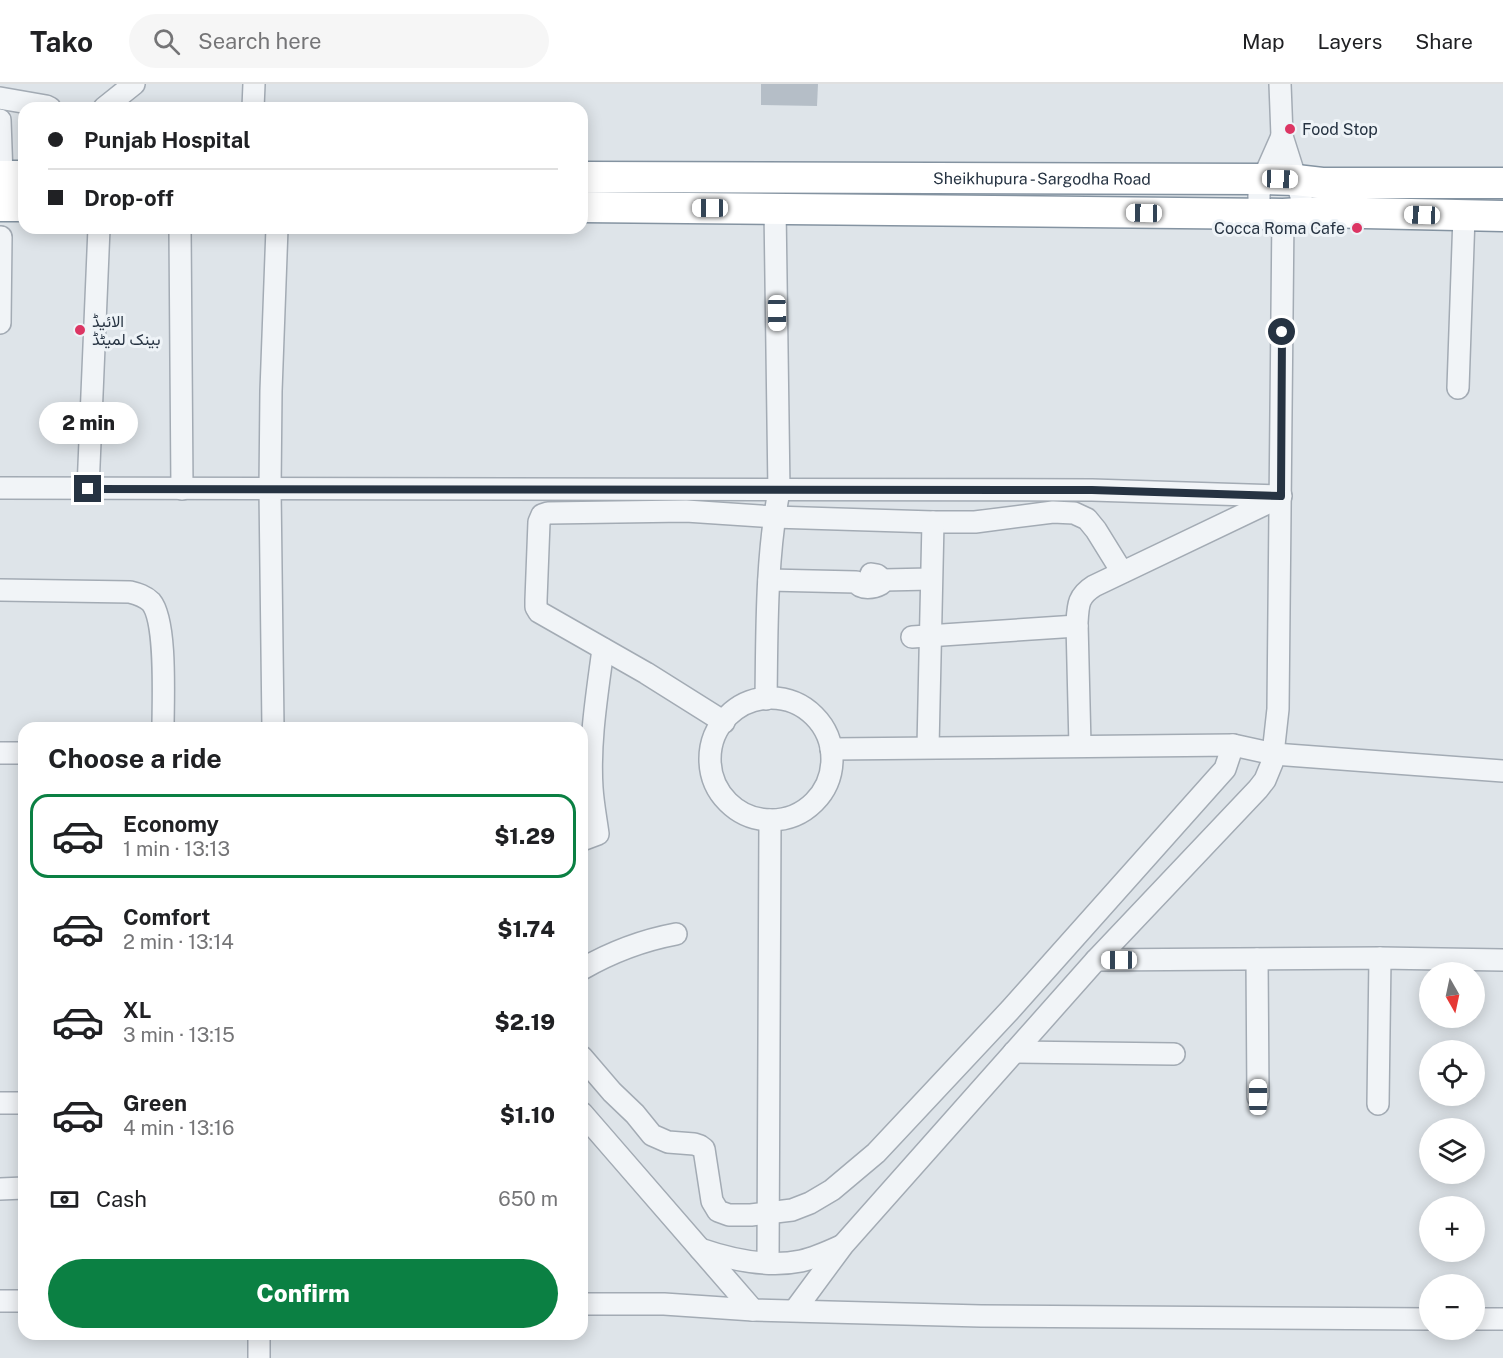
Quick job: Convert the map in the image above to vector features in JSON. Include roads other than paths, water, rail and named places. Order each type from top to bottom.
[{"type":"highway","name":"Sheikhupura - Sargodha Road","points":[[588,177],[1263,179],[1323,183],[1503,183]]},
{"type":"highway","points":[[666,208],[667,178]]},
{"type":"highway","points":[[0,206],[18,206]]},
{"type":"highway","name":"Sheikhupura - Sargodha Road","points":[[588,207],[1503,216]]},
{"type":"street","points":[[0,91],[1,84]]},
{"type":"street","points":[[112,102],[134,84]]},
{"type":"street","points":[[253,102],[254,84]]},
{"type":"street","points":[[1280,84],[1282,136],[1301,196],[1281,214]]},
{"type":"street","points":[[0,99],[22,102]]},
{"type":"street","points":[[0,120],[9,176]]},
{"type":"street","points":[[795,1310],[843,1245],[1096,960],[1258,789],[1270,770],[1274,754],[1278,709],[1281,214],[1259,194],[1263,179],[1282,136]]},
{"type":"street","points":[[766,699],[769,579],[774,517],[779,490],[775,208]]},
{"type":"street","points":[[1458,388],[1464,216]]},
{"type":"street","points":[[88,489],[99,234]]},
{"type":"street","points":[[180,234],[182,489]]},
{"type":"street","points":[[273,722],[270,489],[277,234]]},
{"type":"street","points":[[0,323],[1,237]]},
{"type":"street","points":[[0,488],[1092,490],[1281,496]]},
{"type":"street","points":[[1080,746],[1077,612],[1081,597],[1094,586],[1281,496]]},
{"type":"street","points":[[724,722],[646,673],[542,614],[536,607],[539,522],[542,515],[548,513],[686,511],[774,517],[975,522],[1053,512],[1074,513],[1087,519],[1096,530],[1122,572]]},
{"type":"street","points":[[928,747],[921,636],[931,579],[933,522]]},
{"type":"street","points":[[769,579],[856,582],[861,587],[868,588],[876,587],[883,580],[931,579]]},
{"type":"street","points":[[0,590],[130,592],[144,596],[156,611],[162,633],[163,722]]},
{"type":"street","points":[[921,636],[1077,626]]},
{"type":"street","points":[[588,838],[598,834],[591,764],[603,649]]},
{"type":"street","points":[[766,699],[780,699],[806,710],[825,730],[831,749],[831,771],[827,785],[819,797],[809,807],[784,819],[756,818],[737,809],[722,795],[711,769],[713,741],[719,728],[739,708],[766,699]]},
{"type":"street","points":[[588,1064],[652,1135],[668,1142],[694,1144],[704,1149],[712,1201],[718,1211],[729,1215],[768,1214],[792,1210],[810,1203],[832,1190],[876,1153],[1010,1010],[1225,769],[1233,745]]},
{"type":"street","points":[[831,749],[1233,745],[1274,754],[1503,771]]},
{"type":"street","points":[[0,753],[18,753]]},
{"type":"street","points":[[768,1263],[770,820]]},
{"type":"street","points":[[588,966],[658,937],[676,934]]},
{"type":"street","points":[[1096,960],[1380,958],[1503,960]]},
{"type":"street","points":[[1378,1104],[1380,958]]},
{"type":"street","points":[[1257,959],[1258,1097]]},
{"type":"street","points":[[1014,1052],[1174,1054]]},
{"type":"street","points":[[0,1103],[18,1103]]},
{"type":"street","points":[[588,1120],[753,1310]]},
{"type":"street","points":[[0,1189],[18,1188]]},
{"type":"street","points":[[699,1249],[736,1260],[768,1263],[801,1261],[822,1255],[843,1245]]},
{"type":"street","points":[[0,1301],[18,1301]]},
{"type":"street","points":[[588,1304],[664,1304],[753,1310],[981,1316],[1419,1319]]},
{"type":"street","points":[[1485,1319],[1503,1319]]},
{"type":"street","points":[[259,1340],[259,1358]]},
{"type":"place","name":"Food Stop","points":[[1290,129]]},
{"type":"place","name":"Cocca Roma Cafe","points":[[1357,228]]},
{"type":"place","name":"الائیڈ بینک لمیٹڈ","points":[[80,330]]}]
